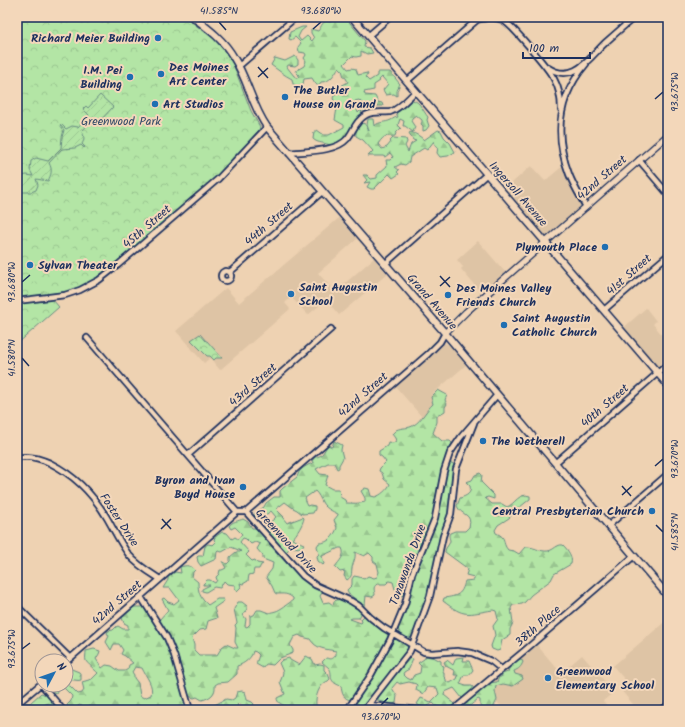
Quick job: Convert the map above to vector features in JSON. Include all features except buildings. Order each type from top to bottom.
[{"type":"main road","name":"Ingersoll Avenue","points":[[352,17],[668,385]]},
{"type":"main road","name":"Grand Avenue","points":[[195,18],[221,40],[228,49],[239,66],[255,106],[267,127],[289,154],[385,264],[668,596]]},
{"type":"street","points":[[239,66],[296,17]]},
{"type":"street","points":[[368,36],[390,17]]},
{"type":"street","points":[[407,80],[478,19],[488,17],[502,20],[512,28],[546,66],[557,85],[561,99],[561,140],[565,164],[586,207]]},
{"type":"street","points":[[507,17],[512,28]]},
{"type":"street","points":[[561,114],[568,90],[577,74],[606,43],[635,17]]},
{"type":"street","points":[[546,66],[554,71],[566,73],[575,71],[586,64]]},
{"type":"street","points":[[289,154],[340,146],[349,137],[356,124],[362,118],[374,112],[388,112],[395,110],[416,91]]},
{"type":"street","name":"45th Street","points":[[17,301],[64,295],[80,290],[99,280],[218,179],[267,127]]},
{"type":"street","name":"42nd Street","points":[[246,512],[428,354],[462,316],[668,135]]},
{"type":"street","points":[[639,160],[668,194]]},
{"type":"street","points":[[385,264],[487,174]]},
{"type":"street","name":"44th Street","points":[[230,272],[322,192]]},
{"type":"street","name":"41st Street","points":[[604,310],[668,255]]},
{"type":"street","name":"43rd Street","points":[[188,455],[331,330]]},
{"type":"street","name":"Greenwood Drive","points":[[87,338],[237,512]]},
{"type":"street","name":"40th Street","points":[[555,463],[668,364]]},
{"type":"street","name":"Tonawanda Drive","points":[[347,710],[371,675],[393,633],[405,604],[412,574],[435,518],[446,462],[455,445],[497,395]]},
{"type":"street","name":"Tonawanda Drive","points":[[365,710],[408,654],[412,645],[430,596],[443,536],[451,514],[456,469],[474,422]]},
{"type":"street","name":"Foster Drive","points":[[17,458],[30,456],[47,462],[64,471],[82,485],[99,505],[128,553],[138,564],[160,579]]},
{"type":"street","points":[[608,526],[668,474]]},
{"type":"street","points":[[237,512],[246,512]]},
{"type":"street","name":"42nd Street","points":[[74,655],[237,512]]},
{"type":"street","name":"Greenwood Drive","points":[[246,512],[303,576],[315,585],[351,600],[377,624],[424,652],[432,653],[457,651],[472,653],[491,661],[501,670]]},
{"type":"street","name":"38th Place","points":[[453,710],[528,648],[634,556]]},
{"type":"street","points":[[141,597],[167,638],[174,654],[190,710]]},
{"type":"street","points":[[17,608],[61,653]]},
{"type":"street","points":[[17,704],[34,689]]},
{"type":"street","points":[[49,693],[63,710]]},
{"type":"street","points":[[368,705],[421,710]]},
{"type":"street","points":[[662,710],[668,705]]},
{"type":"shaded area","points":[[565,164],[586,207],[546,242],[502,192],[531,166],[545,181]]},
{"type":"shaded area","name":"Saint Augustin School","points":[[339,218],[357,239],[318,273],[335,292],[374,258],[387,274],[339,315],[326,300],[308,315],[291,297],[285,303],[290,309],[220,370],[210,358],[204,363],[176,331],[226,288],[239,303]]},
{"type":"shaded area","points":[[478,241],[505,272],[481,293],[461,269],[463,267],[457,260]]},
{"type":"shaded area","points":[[646,308],[656,321],[653,324],[668,342],[668,364],[658,373],[621,330]]},
{"type":"shaded area","points":[[445,343],[449,345],[466,365],[431,395],[438,403],[422,417],[395,386]]},
{"type":"shaded area","points":[[668,619],[668,701],[658,710],[638,710],[619,688],[626,681],[613,666]]},
{"type":"shaded area","name":"Greenwood Elementary School","points":[[536,644],[561,673],[582,655],[614,692],[603,701],[611,710],[504,710],[484,687],[499,673],[504,672]]},
{"type":"green space","name":"Greenwood Park","points":[[17,17],[185,17],[214,39],[226,53],[233,64],[251,111],[260,127],[259,130],[218,175],[111,269],[85,285],[65,292],[48,294],[59,307],[17,344]]},
{"type":"green space","points":[[339,17],[345,17],[365,41],[364,47],[370,48],[373,53],[367,54],[361,51],[361,56],[352,56],[344,64],[348,69],[356,69],[358,75],[367,73],[368,75],[365,77],[369,81],[377,76],[377,73],[379,72],[390,72],[400,84],[397,91],[397,96],[394,94],[386,95],[383,90],[388,84],[382,77],[379,80],[380,81],[374,85],[374,90],[364,92],[365,95],[375,96],[378,102],[382,103],[383,106],[376,106],[375,108],[363,111],[358,107],[360,105],[363,106],[363,104],[359,100],[355,101],[354,105],[358,113],[361,110],[362,114],[354,122],[346,136],[332,146],[317,142],[313,139],[314,132],[317,130],[324,135],[329,135],[344,127],[344,125],[335,120],[337,108],[333,98],[335,94],[338,93],[339,87],[348,82],[344,77],[342,70],[339,67],[330,79],[321,82],[318,86],[312,78],[304,79],[303,84],[297,86],[293,84],[292,79],[271,65],[275,58],[285,61],[295,56],[298,60],[298,64],[295,66],[288,65],[287,67],[294,76],[298,78],[299,75],[296,72],[304,66],[306,61],[304,58],[306,55],[305,53],[299,52],[298,47],[301,43],[295,37],[291,40],[289,39],[290,32],[306,27],[301,31],[298,37],[301,41],[307,36],[312,41],[314,38],[311,33],[311,29],[318,31],[324,22],[330,22],[333,20],[336,21]]},
{"type":"green space","points":[[100,95],[113,107],[101,120],[103,122],[100,125],[93,119],[82,131],[84,141],[82,144],[85,147],[84,148],[81,145],[75,148],[62,149],[49,163],[51,172],[48,181],[36,179],[38,185],[36,190],[31,192],[20,192],[20,176],[33,176],[30,170],[31,161],[36,158],[48,161],[61,148],[64,130],[60,125],[61,124],[66,129],[72,126],[78,127],[89,115],[83,109],[86,106],[88,108]]},
{"type":"green space","points":[[412,100],[419,104],[428,117],[427,120],[429,126],[423,131],[423,126],[421,124],[422,120],[416,115],[411,121],[415,127],[413,132],[403,126],[404,121],[400,119],[398,125],[401,128],[395,136],[384,137],[378,144],[382,149],[387,147],[393,138],[406,139],[407,142],[405,146],[408,152],[411,144],[416,141],[413,140],[409,133],[411,132],[424,140],[438,130],[441,131],[455,152],[448,156],[440,157],[437,153],[438,147],[435,145],[434,141],[427,150],[424,148],[410,157],[409,162],[405,165],[401,164],[395,167],[399,170],[397,172],[399,174],[393,178],[389,174],[374,189],[371,189],[367,187],[370,182],[364,183],[367,180],[363,175],[367,175],[371,179],[377,178],[377,175],[387,166],[386,160],[390,160],[393,157],[390,153],[385,157],[368,156],[373,151],[363,140],[356,136],[357,130],[362,123],[365,124],[369,131],[367,125],[368,119],[373,119],[374,126],[378,123],[389,121],[398,117],[396,113],[403,105]]},
{"type":"green space","points":[[200,334],[222,358],[216,358],[214,360],[210,356],[207,356],[191,340]]},
{"type":"green space","points":[[438,390],[447,395],[445,400],[447,404],[445,411],[437,416],[437,422],[433,433],[442,441],[450,441],[452,443],[441,471],[432,518],[408,580],[403,587],[405,591],[402,596],[395,589],[393,582],[389,581],[386,584],[375,585],[375,595],[372,597],[366,596],[365,605],[363,605],[349,594],[347,590],[352,585],[352,579],[354,576],[364,579],[368,576],[374,578],[377,577],[379,572],[377,564],[373,561],[373,557],[369,553],[364,556],[355,552],[351,575],[347,580],[344,576],[345,571],[340,572],[335,567],[343,556],[342,548],[322,556],[323,565],[318,561],[317,556],[319,554],[317,546],[319,543],[326,542],[334,534],[337,528],[334,520],[338,514],[325,506],[315,491],[305,498],[307,506],[315,506],[313,513],[302,514],[285,502],[276,509],[284,517],[283,518],[287,523],[303,517],[304,518],[300,529],[292,539],[304,544],[301,548],[291,547],[286,552],[264,528],[276,517],[271,511],[261,518],[255,517],[254,514],[274,497],[280,497],[280,491],[297,477],[303,468],[313,463],[312,461],[315,457],[322,455],[328,445],[332,447],[334,441],[342,445],[341,450],[343,458],[339,468],[337,469],[334,463],[328,463],[316,469],[320,474],[328,475],[325,485],[332,489],[339,489],[340,497],[345,500],[346,503],[365,502],[365,498],[361,491],[365,488],[369,489],[371,496],[375,497],[381,494],[390,484],[384,479],[382,473],[379,471],[386,462],[379,455],[379,451],[387,446],[388,442],[393,443],[396,441],[392,434],[396,430],[408,428],[417,423],[433,404],[431,397]]},
{"type":"green space","points":[[452,463],[455,465],[452,479],[449,513],[425,606],[413,637],[408,638],[401,635],[398,629],[407,604],[415,571],[438,515],[447,464]]},
{"type":"green space","points":[[480,473],[482,475],[481,482],[494,495],[494,499],[488,497],[485,498],[492,504],[502,504],[507,507],[520,497],[526,495],[530,496],[530,499],[509,518],[498,525],[495,530],[496,533],[503,538],[508,550],[519,554],[525,547],[548,551],[559,545],[563,545],[571,556],[571,564],[554,574],[551,580],[531,595],[525,602],[522,604],[513,605],[511,608],[513,623],[510,629],[510,635],[502,640],[500,650],[497,651],[492,649],[491,646],[495,635],[493,626],[498,619],[496,611],[466,613],[456,610],[443,601],[444,598],[458,594],[465,581],[474,580],[474,577],[466,575],[468,569],[445,552],[450,541],[450,533],[455,531],[465,531],[469,527],[470,522],[468,517],[461,512],[457,506],[460,498],[470,491],[470,486],[466,482],[472,480],[475,475]]},
{"type":"green space","points":[[243,519],[248,522],[252,528],[256,528],[295,571],[313,586],[323,591],[320,596],[323,603],[329,602],[333,605],[334,601],[340,599],[352,604],[362,612],[359,618],[350,619],[361,623],[361,619],[365,615],[374,624],[389,634],[379,658],[351,700],[345,697],[342,693],[341,686],[332,680],[329,668],[322,662],[326,658],[333,658],[336,655],[336,651],[318,647],[310,639],[299,635],[294,637],[290,645],[293,653],[280,658],[273,665],[266,664],[263,668],[256,664],[259,655],[253,651],[247,660],[237,666],[237,674],[228,682],[218,683],[215,685],[215,691],[210,697],[202,700],[197,697],[194,698],[188,696],[174,649],[159,620],[168,610],[162,599],[164,598],[168,602],[174,604],[179,600],[170,588],[163,588],[168,580],[168,577],[175,572],[181,573],[180,567],[190,566],[195,570],[192,577],[198,582],[198,589],[203,600],[208,605],[217,599],[223,599],[224,601],[214,608],[217,618],[208,621],[206,629],[200,630],[192,638],[194,650],[199,655],[217,655],[226,644],[238,648],[235,642],[235,625],[237,623],[234,609],[238,602],[242,602],[247,606],[247,609],[243,615],[246,619],[245,626],[247,627],[250,624],[250,616],[254,615],[257,610],[269,613],[280,609],[293,600],[291,596],[275,593],[266,577],[272,569],[273,563],[263,559],[263,556],[257,549],[260,544],[255,542],[251,544],[243,538],[240,542],[249,552],[246,555],[252,561],[255,560],[257,563],[263,564],[259,569],[254,569],[253,574],[249,575],[248,581],[243,584],[240,583],[241,587],[237,591],[235,585],[227,584],[224,581],[220,588],[214,587],[206,592],[202,591],[202,589],[210,585],[203,585],[207,580],[215,583],[217,580],[216,577],[220,570],[226,568],[222,561],[227,564],[230,561],[230,557],[236,552],[241,551],[231,547],[222,552],[218,551],[216,559],[201,566],[197,557],[203,556],[205,546],[208,544],[213,545],[216,542],[214,540],[215,537],[222,532],[227,533],[232,539],[235,537],[238,539],[242,534],[235,527],[231,529],[229,526],[234,522]]},
{"type":"green space","points":[[144,605],[165,639],[170,651],[187,710],[94,710],[90,706],[84,708],[79,705],[74,710],[69,710],[67,705],[71,701],[72,696],[69,693],[74,693],[74,690],[78,694],[82,693],[84,690],[82,682],[92,679],[98,673],[86,661],[86,651],[94,649],[100,651],[96,659],[102,668],[106,665],[112,666],[119,671],[125,671],[128,669],[129,665],[133,663],[121,654],[123,650],[119,644],[114,644],[111,650],[106,642],[109,636],[107,633],[108,631],[113,630],[118,626],[123,629],[128,629],[128,625],[124,623],[122,618],[134,607],[142,607]],"holes":[[[135,667],[142,668],[149,681],[152,691],[151,695],[144,698],[140,696],[138,683],[132,672]]]},
{"type":"green space","points":[[395,638],[407,645],[408,650],[405,655],[369,699],[363,710],[349,710],[393,639]]},
{"type":"green space","points":[[306,656],[312,659],[315,665],[324,665],[324,670],[330,679],[322,685],[316,698],[316,705],[320,710],[285,710],[285,706],[277,700],[277,698],[285,694],[280,682],[283,672],[279,663],[282,660],[289,658],[299,665]]},
{"type":"green space","points":[[426,656],[441,661],[441,665],[444,666],[444,677],[446,681],[450,683],[457,679],[458,676],[454,675],[455,671],[446,666],[444,662],[447,660],[453,665],[456,658],[464,657],[463,661],[469,661],[473,670],[469,675],[464,675],[460,684],[472,686],[474,689],[462,698],[454,688],[445,692],[444,695],[455,704],[453,706],[441,708],[433,703],[423,707],[417,704],[421,698],[431,702],[439,694],[437,688],[428,687],[423,694],[416,690],[416,684],[409,682],[400,684],[397,682],[392,688],[397,696],[396,703],[393,704],[378,701],[378,696],[410,658],[413,659],[409,669],[403,674],[411,680],[414,675],[420,673],[421,666],[418,663]]},
{"type":"green space","points":[[521,659],[523,662],[519,669],[514,671],[515,674],[522,676],[523,679],[513,686],[503,684],[496,686],[495,691],[497,700],[492,710],[485,710],[480,706],[480,700],[478,699],[466,709],[461,709],[460,706],[488,683],[497,682],[502,674],[508,672],[513,664]]},
{"type":"green space","points":[[74,670],[79,672],[81,675],[81,680],[74,680]]},
{"type":"green space","points":[[237,692],[245,692],[247,700],[254,704],[251,710],[239,703],[237,705],[241,710],[205,710],[226,699],[232,700],[235,698]]},
{"type":"green space","points":[[41,693],[46,695],[59,710],[53,710],[47,703],[38,710],[27,710],[23,708],[25,703],[30,703]]},
{"type":"place","name":"Richard Meier Building","points":[[158,38]]},
{"type":"place","name":"Des Moines Art Center","points":[[161,74]]},
{"type":"place","name":"I.M. Pei Building","points":[[130,77]]},
{"type":"place","name":"The Butler House on Grand","points":[[285,97]]},
{"type":"place","name":"Art Studios","points":[[155,104]]},
{"type":"place","name":"Plymouth Place","points":[[605,247]]},
{"type":"place","name":"Sylvan Theater","points":[[30,265]]},
{"type":"place","name":"Saint Augustin School","points":[[291,294]]},
{"type":"place","name":"Des Moines Valley Friends Church","points":[[448,295]]},
{"type":"place","name":"Saint Augustin Catholic Church","points":[[504,325]]},
{"type":"place","name":"The Wetherell","points":[[483,441]]},
{"type":"place","name":"Byron and Ivan Boyd House","points":[[243,487]]},
{"type":"place","name":"Central Presbyterian Church","points":[[652,511]]},
{"type":"place","name":"Greenwood Elementary School","points":[[548,678]]}]
